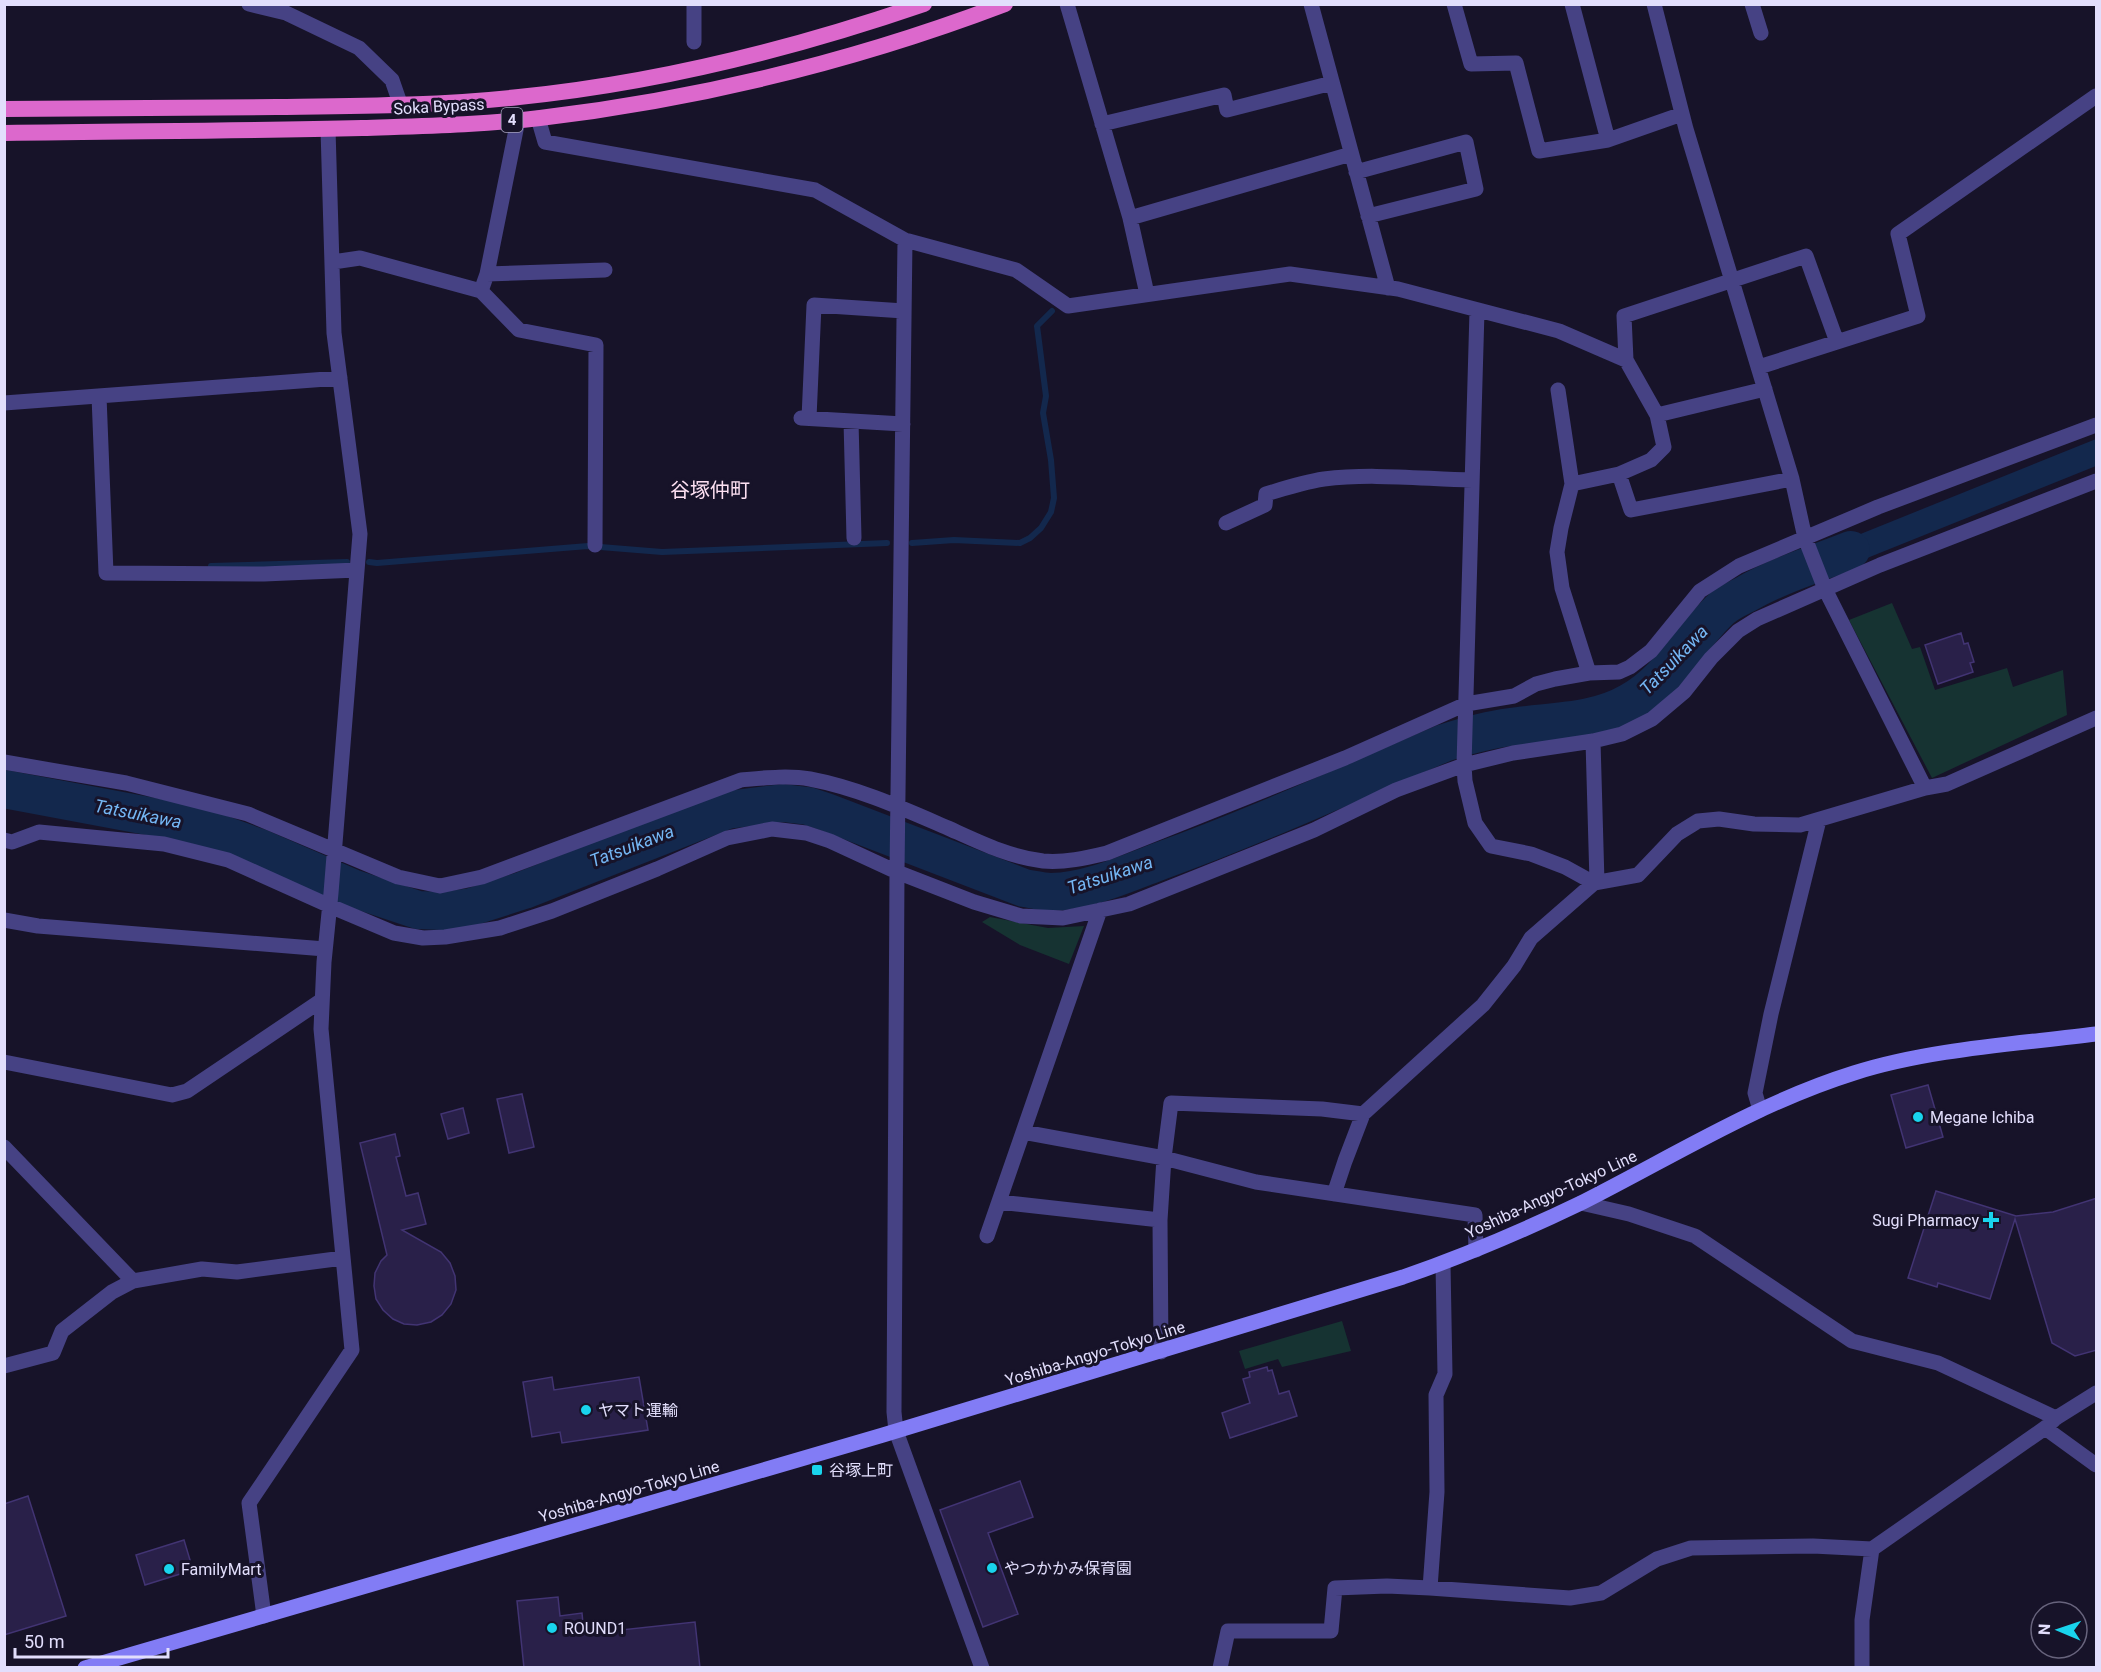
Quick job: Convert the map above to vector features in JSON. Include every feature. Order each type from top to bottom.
[{"type":"highway","name":"Soka Bypass","points":[[4,109],[401,106],[519,97],[608,85],[696,69],[801,44],[924,4]]},
{"type":"highway","name":"Soka Bypass","points":[[4,133],[328,129],[441,125],[538,118],[694,95],[809,69],[948,26],[1005,4]]},
{"type":"main road","name":"Yoshiba-Angyo-Tokyo Line","points":[[85,1668],[1161,1352],[1443,1263],[1581,1203],[1760,1110],[1854,1073],[1937,1054],[2097,1034]]},
{"type":"street","points":[[249,4],[286,14],[358,48],[392,80],[401,106]]},
{"type":"street","points":[[694,4],[694,42]]},
{"type":"street","points":[[1067,4],[1130,218],[1147,294]]},
{"type":"street","points":[[1311,4],[1388,288]]},
{"type":"street","points":[[1454,4],[1470,64],[1516,63],[1539,151],[1608,140],[1683,114]]},
{"type":"street","points":[[1572,4],[1608,140]]},
{"type":"street","points":[[1654,4],[1683,114],[1792,479],[1806,542],[1824,586],[1926,788]]},
{"type":"street","points":[[1752,4],[1761,33]]},
{"type":"street","points":[[1102,124],[1224,95],[1227,110],[1332,83]]},
{"type":"street","points":[[1759,367],[1918,316],[1898,234],[2097,96]]},
{"type":"street","points":[[538,118],[545,142],[815,190],[905,240],[1016,270],[1068,306],[1290,274],[1388,288],[1559,331],[1626,360]]},
{"type":"street","points":[[481,291],[487,274],[518,120]]},
{"type":"street","points":[[264,1616],[249,1503],[352,1350],[321,1029],[325,949],[360,534],[334,333],[328,129]]},
{"type":"street","points":[[1356,172],[1466,142],[1476,189],[1368,216]]},
{"type":"street","points":[[1130,218],[1352,154]]},
{"type":"street","points":[[905,240],[893,1368],[896,1431],[982,1668]]},
{"type":"street","points":[[1572,484],[1619,474],[1651,460],[1664,447],[1657,415],[1626,360],[1624,316],[1806,256],[1837,342]]},
{"type":"street","points":[[333,262],[360,258],[481,291],[519,330],[596,345],[595,545]]},
{"type":"street","points":[[487,274],[605,270]]},
{"type":"street","points":[[903,424],[804,418],[814,305],[904,311]]},
{"type":"street","points":[[1477,311],[1465,781],[1475,823],[1491,846],[1531,854],[1565,867],[1595,883]]},
{"type":"street","points":[[4,403],[340,378]]},
{"type":"street","points":[[1657,415],[1765,388]]},
{"type":"street","points":[[1558,390],[1572,484],[1557,552],[1562,588],[1589,673]]},
{"type":"street","points":[[99,396],[106,573],[264,574],[357,570]]},
{"type":"street","points":[[851,421],[854,538]]},
{"type":"street","points":[[4,762],[126,783],[248,814],[334,857],[398,878],[440,886],[482,877],[741,780],[772,777],[808,778],[851,790],[899,813],[1006,854],[1045,861],[1078,859],[1107,853],[1465,711],[1514,696],[1536,684],[1589,673],[1619,672],[1652,651],[1700,591],[1739,566],[1806,542],[1878,507],[2097,425]]},
{"type":"street","points":[[1619,474],[1631,510],[1792,479]]},
{"type":"street","points":[[1226,523],[1265,505],[1266,494],[1298,484],[1326,479],[1365,477],[1472,480]]},
{"type":"street","points":[[4,840],[12,842],[39,832],[164,844],[228,860],[394,933],[423,938],[445,937],[500,928],[552,911],[727,838],[772,829],[806,833],[830,841],[897,866],[974,902],[1021,916],[1063,918],[1129,904],[1314,830],[1396,790],[1465,760],[1593,741],[1622,734],[1652,719],[1684,692],[1711,658],[1738,631],[1757,619],[1824,586],[2097,481]]},
{"type":"street","points":[[1334,1194],[1363,1114],[1483,1005],[1514,966],[1531,938],[1595,883],[1638,875],[1650,865],[1677,834],[1698,821],[1719,819],[1754,824],[1800,825],[1947,784],[2097,718]]},
{"type":"street","points":[[1593,741],[1595,883]]},
{"type":"street","points":[[1760,1110],[1755,1093],[1819,820]]},
{"type":"street","points":[[987,1236],[1100,910]]},
{"type":"street","points":[[4,920],[38,926],[325,949]]},
{"type":"street","points":[[4,1062],[172,1095],[187,1090],[322,1000]]},
{"type":"street","points":[[1161,1352],[1160,1220],[1164,1158],[1172,1103],[1322,1109],[1363,1114]]},
{"type":"street","points":[[1023,1132],[1164,1158],[1256,1182],[1475,1215],[1476,1250]]},
{"type":"street","points":[[4,1148],[133,1281]]},
{"type":"street","points":[[999,1202],[1160,1220]]},
{"type":"street","points":[[1581,1203],[1629,1214],[1695,1236],[1852,1341],[1938,1363],[2050,1423],[2097,1465]]},
{"type":"street","points":[[4,1366],[53,1353],[62,1331],[112,1292],[133,1281],[202,1269],[237,1272],[343,1258]]},
{"type":"street","points":[[1430,1588],[1437,1492],[1436,1395],[1445,1374],[1443,1263]]},
{"type":"street","points":[[1220,1668],[1228,1630],[1331,1631],[1335,1588],[1387,1586],[1570,1598],[1601,1593],[1657,1559],[1691,1548],[1813,1546],[1872,1549],[2050,1423],[2097,1393]]},
{"type":"street","points":[[1862,1668],[1862,1620],[1872,1549]]},
{"type":"green space","points":[[1892,603],[1912,649],[1920,647],[1935,690],[2007,668],[2013,687],[2063,670],[2067,715],[1932,778],[1849,620]]},
{"type":"green space","points":[[990,917],[1048,928],[1084,926],[1069,964],[1020,945],[982,922]]},
{"type":"green space","points":[[1342,1321],[1351,1351],[1282,1367],[1278,1359],[1245,1369],[1239,1351]]},
{"type":"water","points":[[2096,439],[2096,466],[1810,581],[1801,558]]},
{"type":"building","points":[[1961,633],[1964,644],[1968,643],[1974,662],[1970,663],[1973,672],[1938,684],[1925,645]]},
{"type":"building","points":[[1928,1085],[1943,1137],[1906,1148],[1891,1095]]},
{"type":"building","points":[[522,1094],[534,1147],[509,1153],[497,1099]]},
{"type":"building","points":[[463,1108],[469,1133],[448,1139],[441,1114]]},
{"type":"building","points":[[395,1134],[400,1156],[396,1157],[406,1196],[418,1193],[426,1224],[402,1230],[441,1252],[450,1263],[455,1276],[456,1290],[451,1304],[442,1315],[431,1322],[417,1325],[404,1324],[393,1319],[383,1310],[376,1299],[374,1286],[375,1273],[387,1255],[360,1143]]},
{"type":"building","points":[[1936,1191],[2016,1216],[2053,1212],[2097,1198],[2097,1350],[2075,1356],[2052,1343],[2015,1219],[1990,1299],[1938,1283],[1937,1287],[1908,1278]]},
{"type":"building","points":[[1267,1367],[1268,1371],[1272,1370],[1279,1394],[1289,1391],[1297,1416],[1230,1438],[1222,1413],[1250,1403],[1243,1379],[1250,1377],[1249,1372]]},
{"type":"building","name":"ヤマト運輸","points":[[552,1377],[554,1390],[639,1377],[648,1430],[562,1443],[560,1432],[532,1437],[523,1382]]},
{"type":"building","points":[[1020,1481],[1033,1517],[988,1533],[1018,1614],[983,1627],[940,1510]]},
{"type":"building","points":[[28,1496],[66,1616],[4,1635],[4,1504]]},
{"type":"building","points":[[184,1540],[193,1570],[145,1585],[136,1555]]},
{"type":"building","name":"ROUND1","points":[[558,1597],[560,1616],[582,1613],[584,1634],[695,1622],[700,1668],[524,1668],[517,1601]]},
{"type":"waterway","points":[[912,543],[954,540],[1020,543],[1041,528],[1051,512],[1054,498],[1051,460],[1043,413],[1046,396],[1037,326],[1052,311]]},
{"type":"waterway","points":[[369,562],[588,546],[662,552],[887,543]]},
{"type":"waterway","name":"Tatsuikawa","points":[[4,789],[196,825],[260,848],[352,888],[418,910],[443,911],[471,907],[524,890],[727,810],[783,803],[808,806],[826,812],[1024,888],[1048,892],[1065,891],[1107,881],[1196,848],[1444,743],[1493,730],[1587,718],[1616,709],[1644,693],[1657,682],[1722,608],[1771,581],[1851,550]]},
{"type":"waterway","points":[[211,566],[347,562]]},
{"type":"place","name":"Megane Ichiba","points":[[1918,1117]]},
{"type":"place","name":"Sugi Pharmacy","points":[[1991,1220]]},
{"type":"place","name":"ヤマト運輸","points":[[586,1410]]},
{"type":"place","name":"谷塚上町","points":[[817,1470]]},
{"type":"place","name":"やつかかみ保育園","points":[[992,1568]]},
{"type":"place","name":"FamilyMart","points":[[169,1569]]},
{"type":"place","name":"ROUND1","points":[[552,1628]]},
{"type":"district","name":"谷塚仲町","points":[[710,490]]}]
